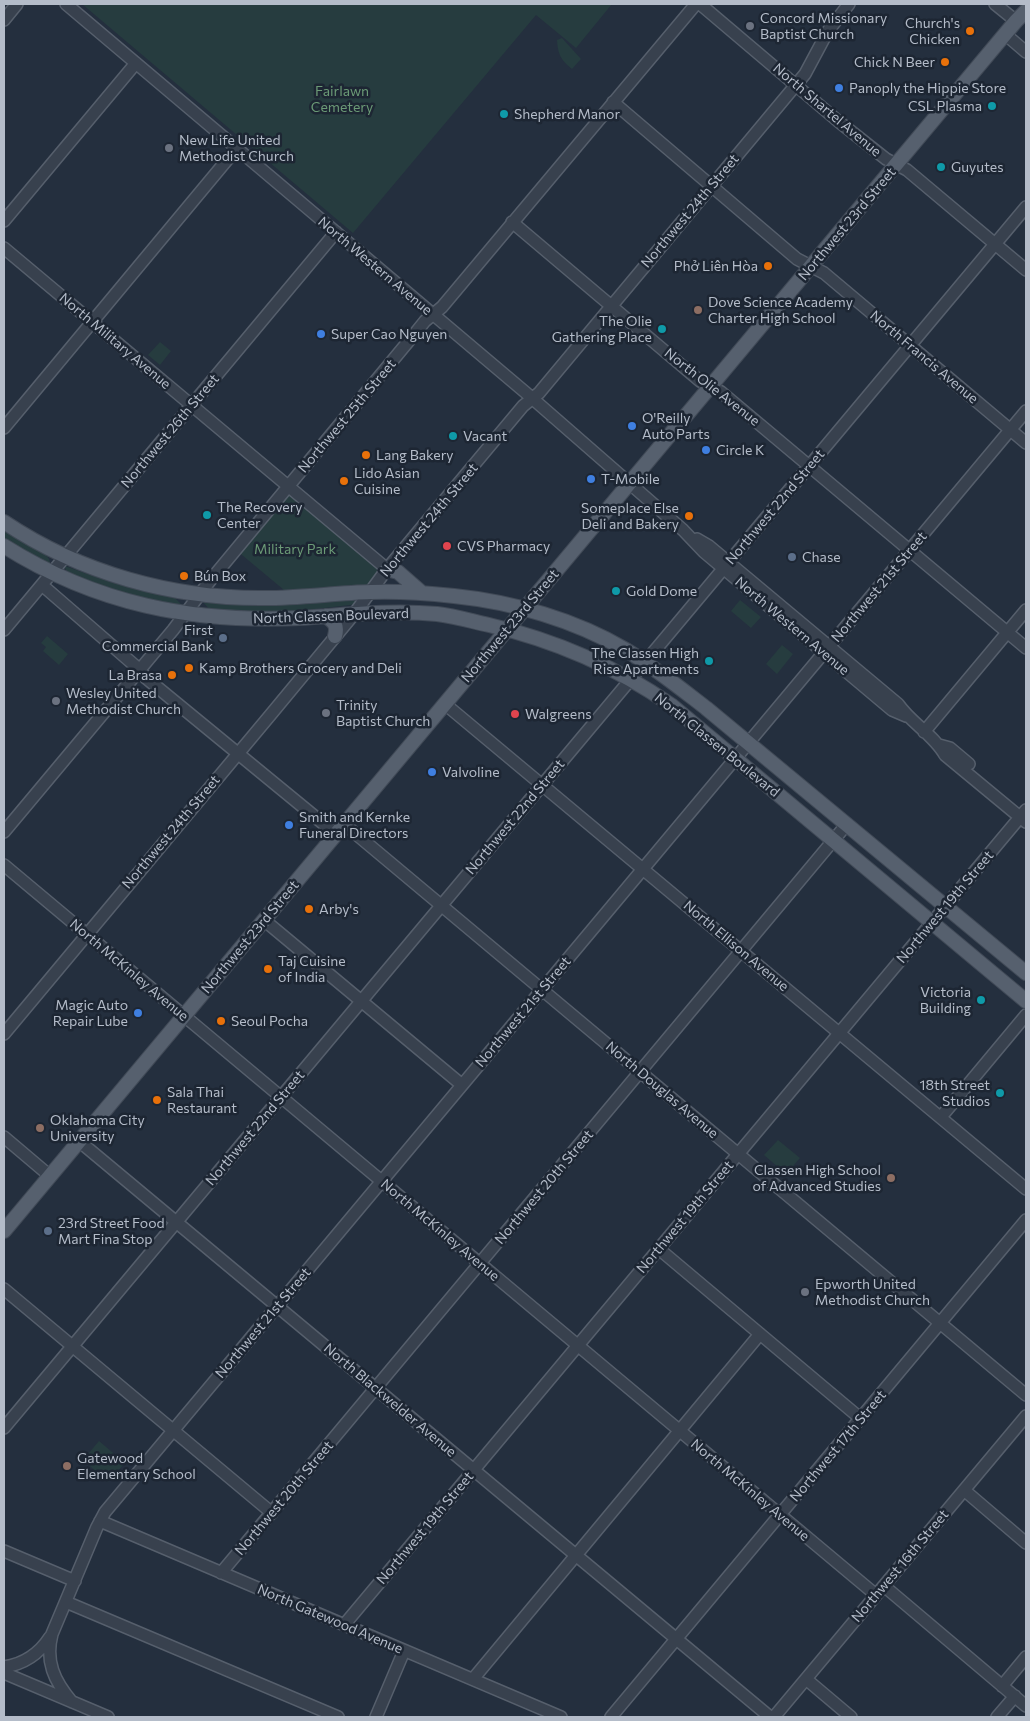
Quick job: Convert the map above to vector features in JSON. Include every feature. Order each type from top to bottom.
[{"type":"main road","name":"Northwest 23rd Street","points":[[1016,21],[1025,4]]},
{"type":"main road","name":"Northwest 23rd Street","points":[[4,1231],[1026,11]]},
{"type":"main road","name":"North Classen Boulevard","points":[[4,522],[41,545],[65,557],[108,574],[161,587],[200,594],[265,598],[370,592],[422,593],[477,599],[524,609],[576,627],[608,641],[676,684],[1026,974]]},
{"type":"main road","name":"North Classen Boulevard","points":[[4,546],[51,574],[124,601],[148,607],[186,613],[244,618],[300,618],[384,612],[438,614],[464,618],[508,629],[572,651],[630,680],[670,704],[1026,1001]]},
{"type":"main road","points":[[386,569],[398,572],[422,593]]},
{"type":"main road","points":[[326,616],[337,627],[335,636]]},
{"type":"street","points":[[4,20],[17,4]]},
{"type":"street","name":"North Western Avenue","points":[[66,4],[532,398],[683,530],[709,546],[726,566],[826,650],[892,710],[906,716],[940,745],[946,755],[1025,814]]},
{"type":"street","name":"Northwest 25th Street","points":[[4,832],[140,670],[288,486],[696,4]]},
{"type":"street","name":"North Shartel Avenue","points":[[700,4],[838,121],[886,159],[907,170],[1026,270]]},
{"type":"street","name":"Northwest 24th Street","points":[[4,1034],[354,614],[386,569],[518,413],[539,393],[796,85],[810,67],[828,31],[849,4]]},
{"type":"street","points":[[995,4],[1016,21]]},
{"type":"street","points":[[1005,34],[1026,52]]},
{"type":"street","points":[[4,221],[136,63]]},
{"type":"street","name":"North Francis Avenue","points":[[613,102],[797,259],[824,273],[1026,443]]},
{"type":"street","points":[[4,428],[237,148]]},
{"type":"street","name":"Northwest 22nd Street","points":[[4,1428],[1026,207]]},
{"type":"street","name":"North Olie Avenue","points":[[512,222],[700,381],[724,394],[1026,648]]},
{"type":"street","name":"Northwest 26th Street","points":[[4,630],[336,232]]},
{"type":"street","name":"North Military Avenue","points":[[4,248],[386,569]]},
{"type":"street","name":"Northwest 21st Street","points":[[4,1667],[32,1657],[52,1634],[105,1512],[1026,411]]},
{"type":"street","name":"North Douglas Avenue","points":[[42,585],[140,670],[146,678],[238,753],[441,906],[1026,1395]]},
{"type":"street","points":[[924,732],[1026,610]]},
{"type":"street","name":"North Ellison Avenue","points":[[445,704],[1026,1189]]},
{"type":"street","name":"Northwest 19th Street","points":[[344,1625],[1025,814]]},
{"type":"street","name":"Northwest 20th Street","points":[[221,1573],[847,824]]},
{"type":"street","name":"North McKinley Avenue","points":[[4,865],[780,1515],[880,1590],[1026,1706]]},
{"type":"street","points":[[264,920],[462,1085]]},
{"type":"street","points":[[941,1117],[1026,1015]]},
{"type":"street","points":[[4,1137],[50,1176]]},
{"type":"street","name":"North Blackwelder Avenue","points":[[79,1140],[770,1717]]},
{"type":"street","name":"Northwest 17th Street","points":[[611,1717],[1026,1220]]},
{"type":"street","points":[[659,1249],[860,1418]]},
{"type":"street","points":[[4,1289],[272,1513]]},
{"type":"street","points":[[473,1679],[760,1334]]},
{"type":"street","name":"Northwest 16th Street","points":[[774,1717],[1026,1416]]},
{"type":"street","points":[[964,1490],[1026,1543]]},
{"type":"street","name":"North Gatewood Avenue","points":[[100,1521],[561,1717]]},
{"type":"street","points":[[4,1550],[75,1581]]},
{"type":"street","points":[[66,1602],[338,1717]]},
{"type":"street","name":"Northwest 21st Street","points":[[52,1634],[49,1652],[51,1669],[61,1690],[72,1702]]},
{"type":"street","points":[[376,1717],[404,1651]]},
{"type":"street","points":[[1002,1686],[1026,1657]]},
{"type":"street","points":[[4,1674],[72,1702],[87,1714],[108,1717]]},
{"type":"street","points":[[806,1679],[851,1717]]},
{"type":"street","points":[[997,1717],[1015,1696]]},
{"type":"green space","name":"Fairlawn Cemetery","points":[[82,4],[612,4],[576,48],[536,15],[353,233]]},
{"type":"green space","points":[[562,38],[581,59],[572,69],[563,60],[558,50],[557,40]]},
{"type":"green space","points":[[160,342],[171,351],[160,365],[148,355]]},
{"type":"green space","name":"Military Park","points":[[287,496],[291,496],[377,569],[377,574],[366,586],[285,593],[284,590],[240,553]]},
{"type":"green space","points":[[4,531],[46,555],[51,566],[4,541]]},
{"type":"green space","points":[[65,566],[110,582],[175,598],[182,605],[181,607],[144,601],[69,576]]},
{"type":"green space","points":[[355,599],[358,604],[283,613],[210,610],[203,602]]},
{"type":"green space","points":[[740,600],[761,617],[751,628],[731,611]]},
{"type":"green space","points":[[47,636],[68,654],[59,665],[43,651],[46,647],[41,643]]},
{"type":"green space","points":[[782,645],[793,654],[777,674],[766,664]]},
{"type":"green space","points":[[778,1140],[800,1158],[786,1174],[764,1155]]},
{"type":"green space","points":[[99,1441],[125,1463],[108,1482],[83,1460]]},
{"type":"place","name":"Concord Missionary Baptist Church","points":[[750,26]]},
{"type":"place","name":"Church's Chicken","points":[[970,31]]},
{"type":"place","name":"Chick N Beer","points":[[945,62]]},
{"type":"place","name":"Panoply the Hippie Store","points":[[839,88]]},
{"type":"place","name":"CSL Plasma","points":[[992,106]]},
{"type":"place","name":"Shepherd Manor","points":[[504,114]]},
{"type":"place","name":"New Life United Methodist Church","points":[[169,148]]},
{"type":"place","name":"Guyutes","points":[[941,167]]},
{"type":"place","name":"Phở Liên Hòa","points":[[768,266]]},
{"type":"place","name":"Dove Science Academy Charter High School","points":[[698,310]]},
{"type":"place","name":"The Olie Gathering Place","points":[[662,329]]},
{"type":"place","name":"Super Cao Nguyen","points":[[321,334]]},
{"type":"place","name":"O'Reilly Auto Parts","points":[[632,426]]},
{"type":"place","name":"Vacant","points":[[453,436]]},
{"type":"place","name":"Circle K","points":[[706,450]]},
{"type":"place","name":"Lang Bakery","points":[[366,455]]},
{"type":"place","name":"T-Mobile","points":[[591,479]]},
{"type":"place","name":"Lido Asian Cuisine","points":[[344,481]]},
{"type":"place","name":"The Recovery Center","points":[[207,515]]},
{"type":"place","name":"Someplace Else Deli and Bakery","points":[[689,516]]},
{"type":"place","name":"CVS Pharmacy","points":[[447,546]]},
{"type":"place","name":"Chase","points":[[792,557]]},
{"type":"place","name":"Bún Box","points":[[184,576]]},
{"type":"place","name":"Gold Dome","points":[[616,591]]},
{"type":"place","name":"First Commercial Bank","points":[[223,638]]},
{"type":"place","name":"The Classen High Rise Apartments","points":[[709,661]]},
{"type":"place","name":"Kamp Brothers Grocery and Deli","points":[[189,668]]},
{"type":"place","name":"La Brasa","points":[[172,675]]},
{"type":"place","name":"Wesley United Methodist Church","points":[[56,701]]},
{"type":"place","name":"Trinity Baptist Church","points":[[326,713]]},
{"type":"place","name":"Walgreens","points":[[515,714]]},
{"type":"place","name":"Valvoline","points":[[432,772]]},
{"type":"place","name":"Smith and Kernke Funeral Directors","points":[[289,825]]},
{"type":"place","name":"Arby's","points":[[309,909]]},
{"type":"place","name":"Taj Cuisine of India","points":[[268,969]]},
{"type":"place","name":"Victoria Building","points":[[981,1000]]},
{"type":"place","name":"Magic Auto Repair Lube","points":[[138,1013]]},
{"type":"place","name":"Seoul Pocha","points":[[221,1021]]},
{"type":"place","name":"18th Street Studios","points":[[1000,1093]]},
{"type":"place","name":"Sala Thai Restaurant","points":[[157,1100]]},
{"type":"place","name":"Oklahoma City University","points":[[40,1128]]},
{"type":"place","name":"Classen High School of Advanced Studies","points":[[891,1178]]},
{"type":"place","name":"23rd Street Food Mart Fina Stop","points":[[48,1231]]},
{"type":"place","name":"Epworth United Methodist Church","points":[[805,1292]]},
{"type":"place","name":"Gatewood Elementary School","points":[[67,1466]]}]
